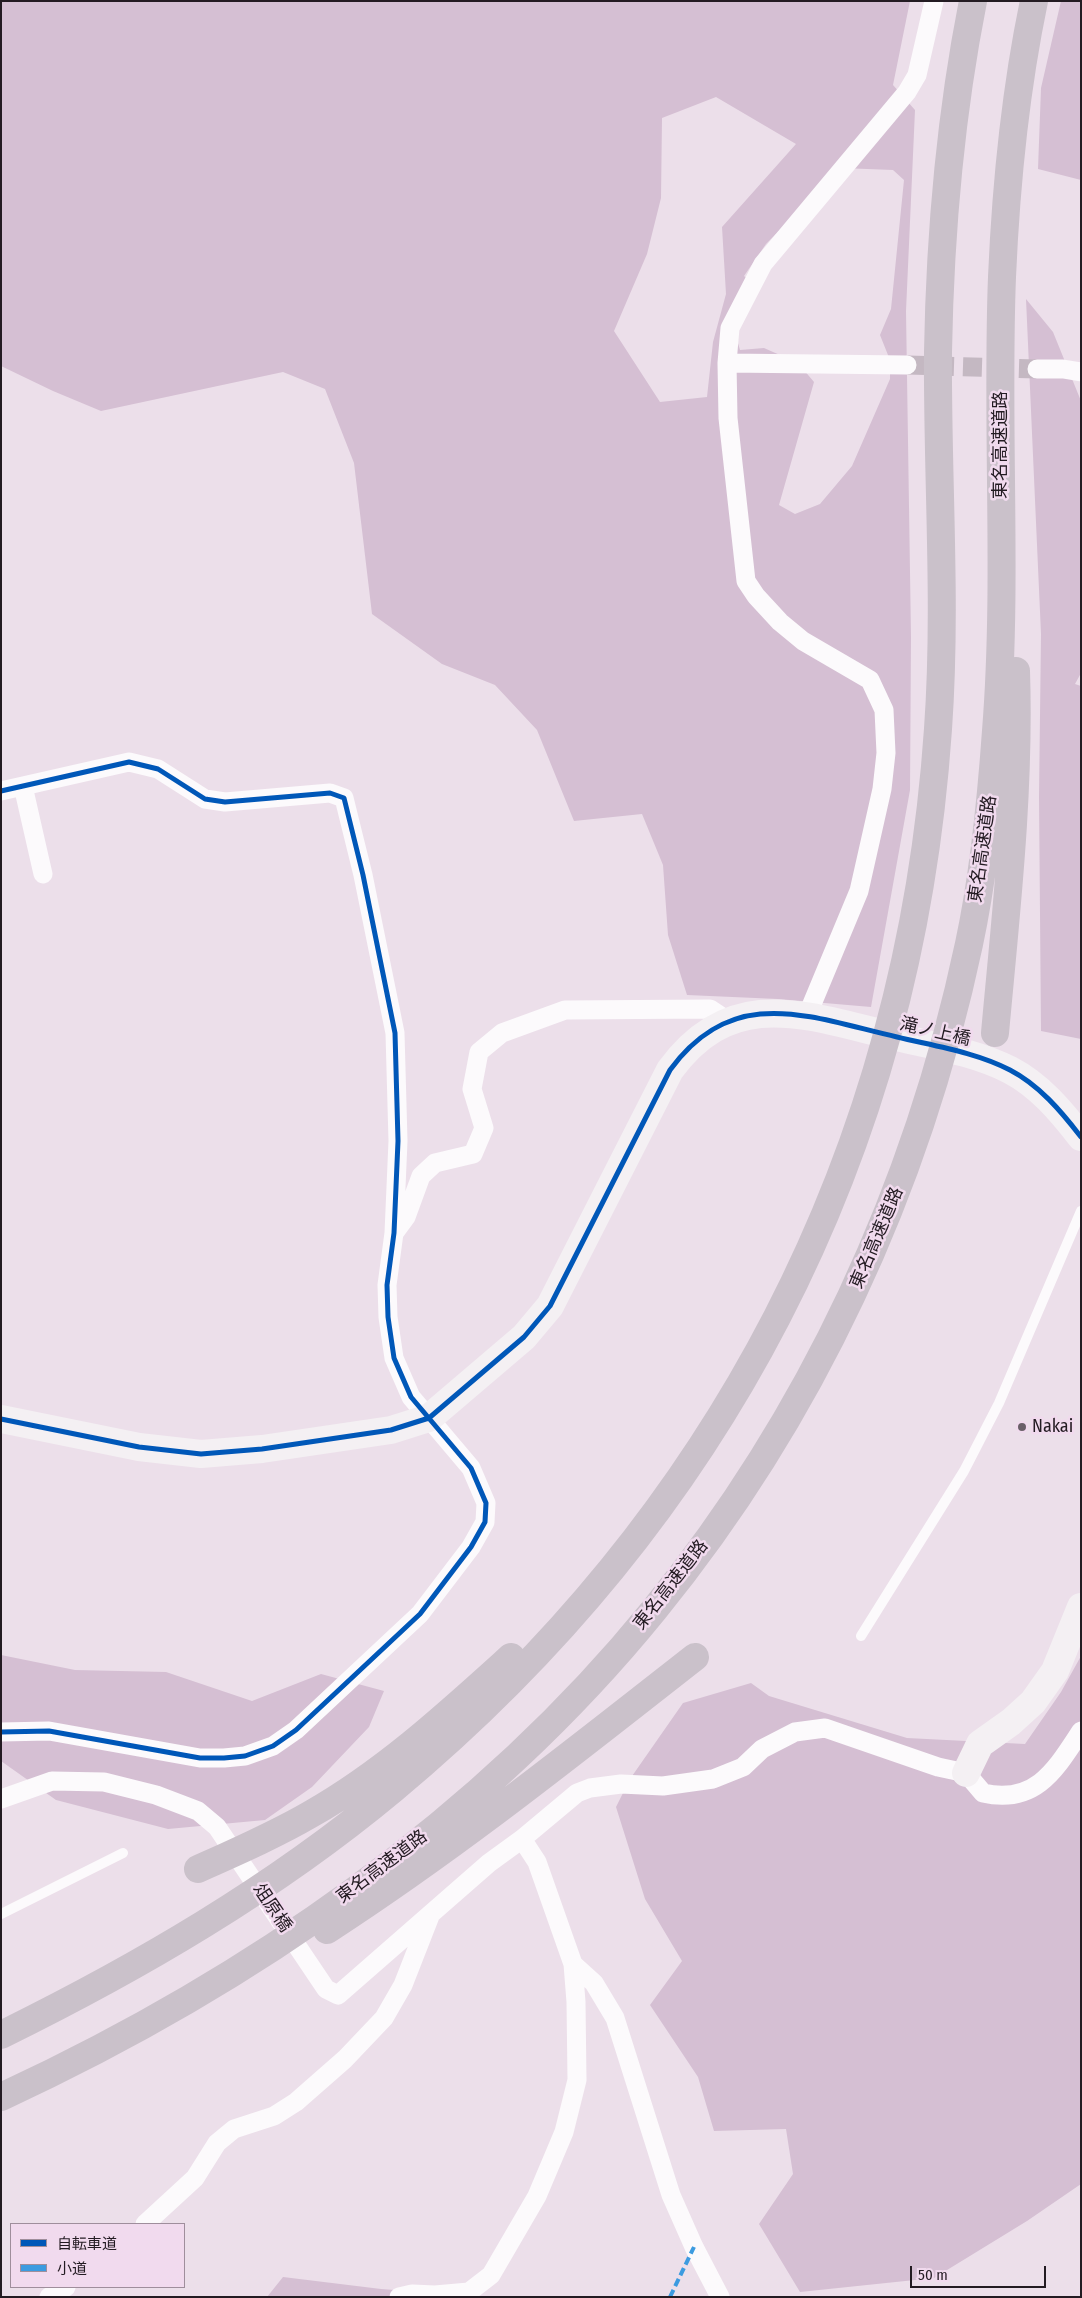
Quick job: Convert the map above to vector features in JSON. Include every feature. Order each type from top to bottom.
[{"type":"highway","points":[[1,2035],[56,2008],[150,1957],[232,1907],[314,1849],[389,1792],[497,1696],[551,1640],[600,1584],[654,1516],[736,1392],[797,1276],[830,1204],[851,1150],[878,1069],[900,989],[914,924],[924,860],[934,774],[939,702],[942,603],[938,350],[944,219],[957,96],[973,1]]},
{"type":"highway","name":"東名高速道路","points":[[1,2097],[126,2033],[260,1954],[379,1871],[452,1813],[505,1766],[622,1647],[692,1561],[760,1462],[824,1351],[852,1297],[900,1185],[917,1135],[953,1012],[970,940],[987,832],[999,684],[1002,547],[1001,341],[1005,221],[1018,98],[1034,1]]},
{"type":"highway","points":[[995,1033],[1012,850],[1018,731],[1015,652],[1002,547]]},
{"type":"highway","points":[[198,1869],[260,1842],[312,1814],[374,1773],[428,1732],[523,1646],[573,1592],[643,1504],[797,1276]]},
{"type":"highway","points":[[1,2101],[54,2082],[136,2044],[274,1964],[366,1905],[533,1784],[695,1657]]},
{"type":"street","points":[[807,1016],[859,891],[882,789],[886,753],[884,710],[870,680],[803,641],[780,622],[746,581],[728,418],[727,363],[730,328],[763,264],[907,92],[917,75],[934,1]]},
{"type":"street","points":[[727,363],[907,365]]},
{"type":"street","points":[[1037,369],[1063,369],[1081,372]]},
{"type":"street","points":[[1,791],[130,762],[158,768],[205,799],[225,802],[330,793],[344,798],[363,875],[394,1033],[398,1141],[394,1233],[387,1285],[388,1317],[394,1358],[411,1397],[471,1468],[486,1504],[485,1522],[471,1547],[420,1614],[296,1730],[273,1746],[245,1756],[200,1758],[49,1731],[1,1732]]},
{"type":"street","points":[[23,786],[43,874]]},
{"type":"street","points":[[1,1419],[139,1447],[201,1454],[262,1449],[391,1430],[429,1418],[524,1337],[550,1306],[670,1070],[685,1050],[728,1021],[710,1009],[565,1010],[502,1033],[479,1052],[472,1088],[484,1128],[473,1154],[435,1163],[421,1176],[406,1217],[394,1233]]},
{"type":"street","name":"滝ノ上橋","points":[[728,1021],[778,1012],[807,1016],[974,1055],[1010,1070],[1043,1093],[1063,1113],[1081,1137]]},
{"type":"street","points":[[966,1772],[980,1744],[1011,1722],[1032,1702],[1055,1671],[1081,1607]]},
{"type":"street","points":[[147,2223],[195,2178],[217,2143],[234,2129],[274,2116],[296,2102],[345,2059],[384,2018],[403,1985],[430,1916],[489,1862],[522,1839],[577,1793],[590,1788],[621,1784],[663,1786],[713,1779],[743,1767],[762,1749],[795,1732],[825,1728],[938,1767],[966,1772],[983,1793],[996,1796],[1010,1796],[1024,1792],[1043,1782],[1056,1769],[1081,1731]]},
{"type":"street","name":"俎原橋","points":[[1,1799],[52,1781],[104,1782],[156,1795],[198,1811],[217,1827],[326,1989],[338,1995],[430,1916]]},
{"type":"street","points":[[398,2297],[412,2294],[435,2295],[469,2292],[491,2276],[537,2196],[564,2132],[576,2080],[576,2002],[573,1964],[537,1862],[522,1839]]},
{"type":"street","points":[[573,1964],[594,1983],[615,2018],[671,2195],[694,2247],[720,2297]]},
{"type":"street","points":[[49,2297],[64,2288]]},
{"type":"lane","points":[[860,1636],[968,1462],[999,1403],[1081,1211]]},
{"type":"lane","points":[[1,1914],[123,1853]]},
{"type":"shaded area","points":[[1,1],[910,1],[893,85],[915,110],[906,311],[911,637],[910,790],[871,1007],[778,999],[687,995],[668,935],[663,865],[642,814],[574,821],[537,730],[495,685],[442,664],[372,614],[354,463],[325,389],[283,372],[101,411],[1,366]],"holes":[[[716,97],[796,144],[722,227],[726,294],[713,342],[707,397],[660,402],[614,331],[647,254],[661,198],[662,118]],[[841,168],[893,170],[904,180],[891,309],[880,335],[890,360],[890,379],[852,466],[820,504],[795,514],[779,505],[814,382],[798,363],[764,348],[740,350],[735,333],[755,285],[744,276],[766,244]]]},
{"type":"shaded area","points":[[1061,1],[1081,1],[1081,180],[1038,169],[1041,88]]},
{"type":"shaded area","points":[[1026,299],[1053,332],[1081,401],[1081,673],[1075,684],[1081,686],[1081,1039],[1041,1031],[1039,797],[1041,634]]},
{"type":"shaded area","points":[[1,1655],[75,1670],[166,1672],[252,1701],[321,1674],[384,1691],[369,1727],[312,1787],[265,1820],[168,1829],[56,1800],[1,1761]]},
{"type":"shaded area","points":[[1081,1656],[1081,2184],[1027,2221],[934,2278],[800,2292],[759,2224],[793,2174],[786,2129],[714,2131],[698,2077],[650,2005],[682,1961],[645,1899],[616,1807],[630,1779],[683,1703],[751,1683],[769,1696],[907,1738],[1025,1744],[1061,1692]]},
{"type":"shaded area","points":[[283,2277],[381,2289],[488,2297],[267,2297]]},
{"type":"tunnel","points":[[907,365],[1037,369]]},
{"type":"marked path","points":[[670,2297],[694,2247]]},
{"type":"cycle path","points":[[1,791],[129,762],[158,769],[205,799],[225,802],[330,793],[344,798],[363,875],[395,1033],[398,1141],[394,1233],[387,1285],[388,1317],[394,1358],[411,1397],[471,1468],[486,1503],[485,1522],[471,1547],[420,1614],[296,1730],[273,1746],[245,1756],[200,1758],[49,1731],[1,1732]]},
{"type":"cycle path","points":[[1,1419],[139,1447],[201,1454],[262,1449],[391,1430],[429,1418],[524,1337],[550,1306],[670,1070],[695,1043],[720,1025],[747,1016],[775,1013],[833,1021],[969,1054],[997,1064],[1031,1083],[1057,1108],[1081,1137]]},
{"type":"place","name":"Nakai","points":[[1022,1427]]}]
